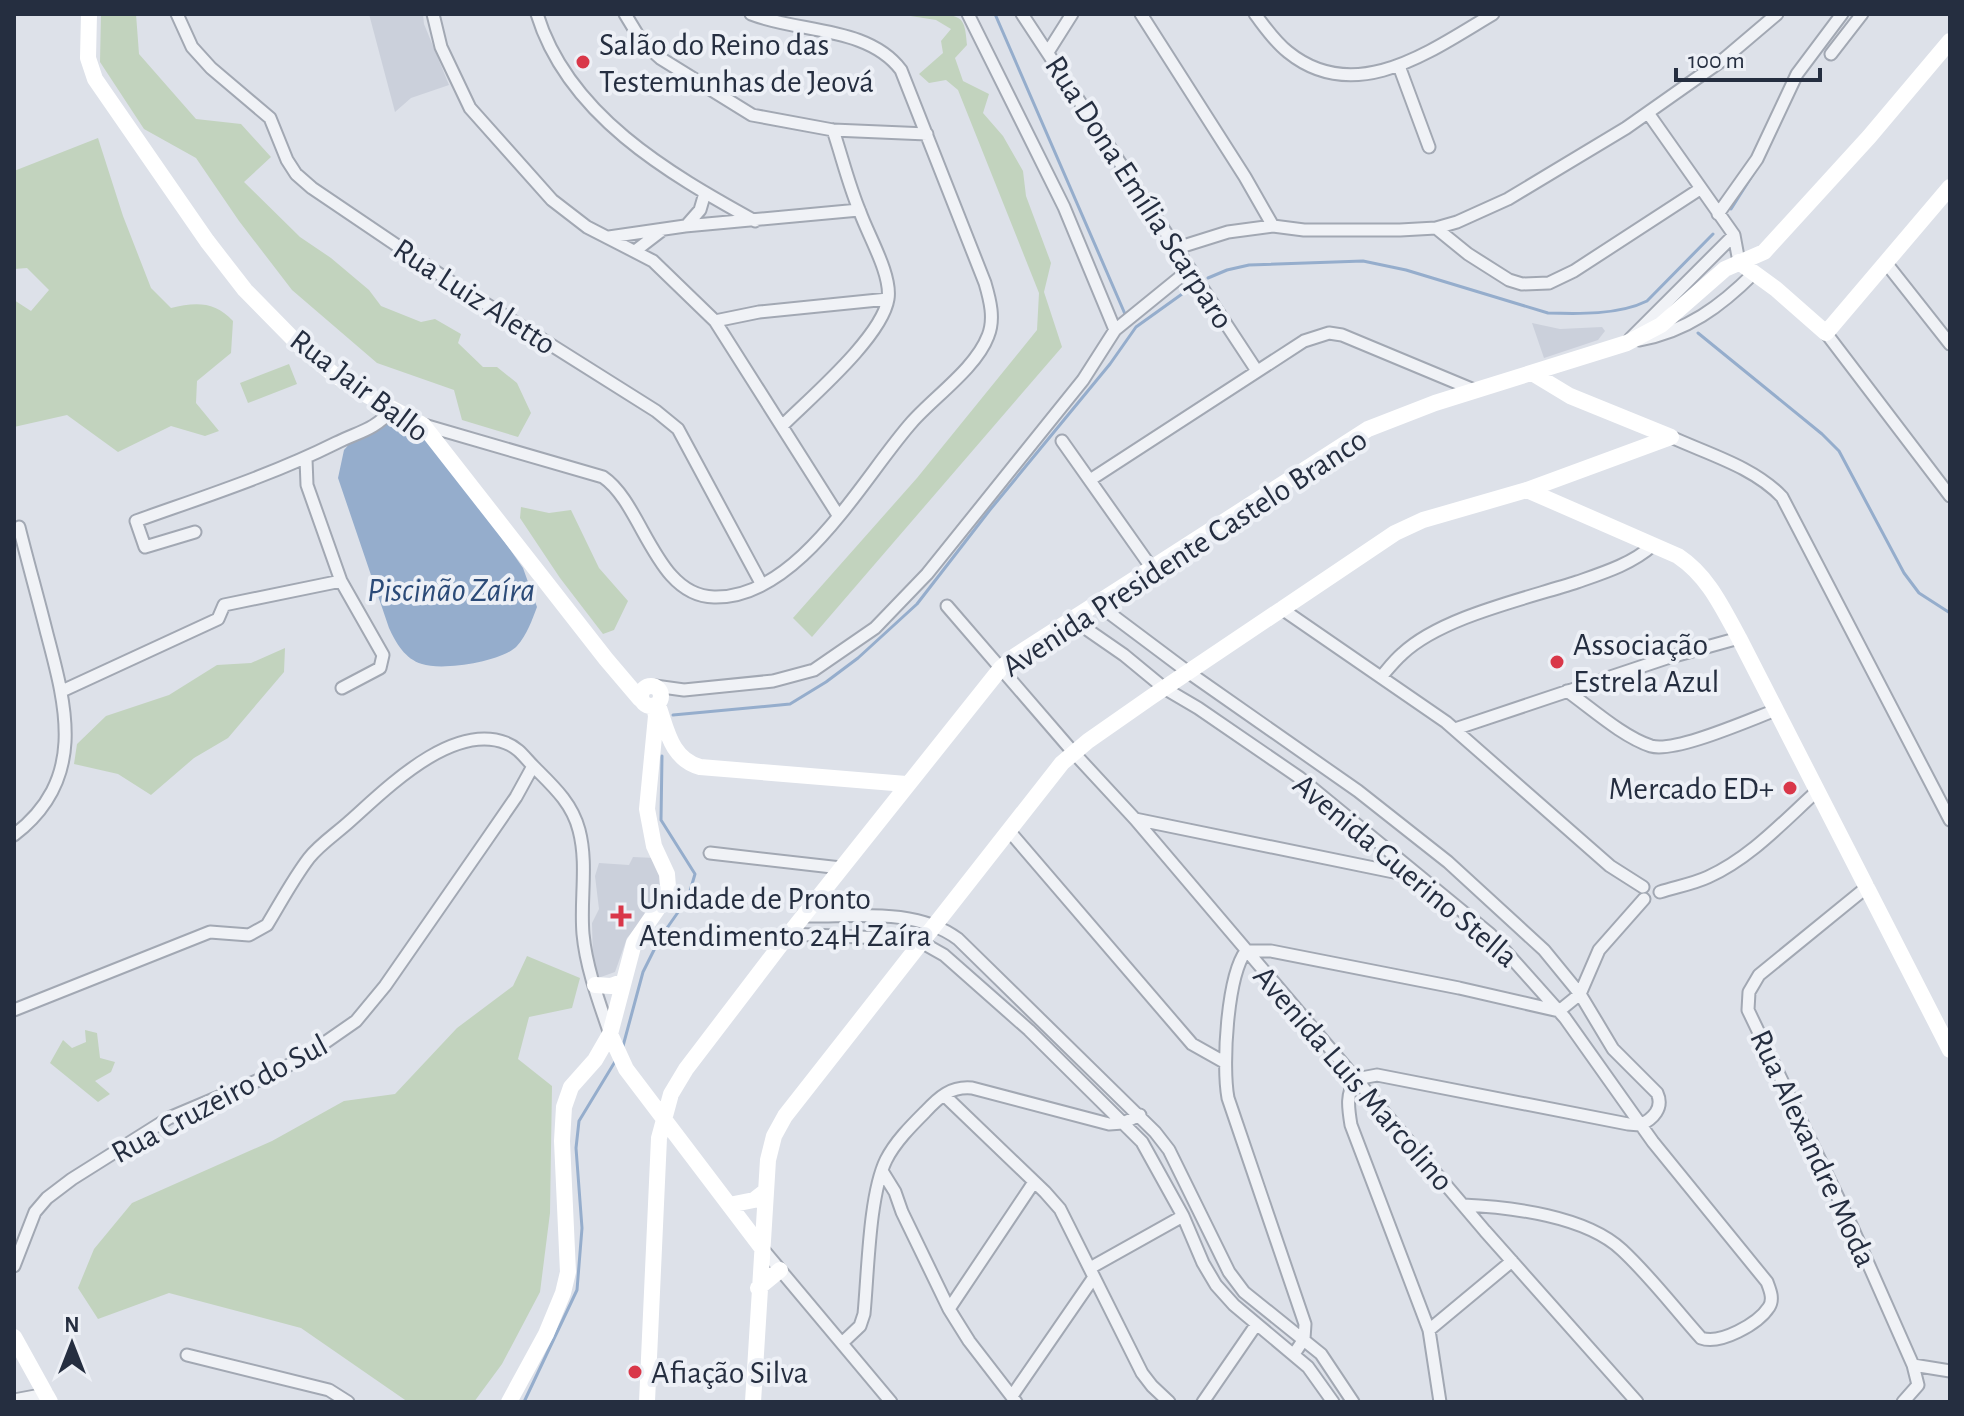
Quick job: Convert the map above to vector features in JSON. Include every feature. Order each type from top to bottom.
[{"type":"street","name":"Rua Jair Ballo","points":[[89,14],[87,41],[90,70],[207,241],[245,290],[302,348],[332,373],[423,425],[611,665],[651,698]]},
{"type":"street","name":"Rua Luiz Aletto","points":[[177,14],[192,47],[211,68],[270,118],[287,160],[296,174],[312,188],[448,280],[656,411],[678,429],[762,585]]},
{"type":"street","points":[[433,14],[441,47],[470,108],[526,174],[570,216],[653,261],[715,321],[838,515]]},
{"type":"street","points":[[537,14],[549,46],[562,68],[618,132],[705,193],[755,221]]},
{"type":"street","points":[[625,14],[642,42],[660,58],[748,113],[833,130],[927,134]]},
{"type":"street","points":[[423,425],[603,477],[616,488],[674,579],[713,598],[762,585],[804,553],[903,432],[971,362],[989,336],[991,313],[985,283],[901,70],[880,50],[848,37],[785,25],[751,14]]},
{"type":"street","points":[[968,14],[1064,207],[1115,330]]},
{"type":"street","name":"Rua Dona Emília Scarparo","points":[[1022,14],[1257,371]]},
{"type":"street","points":[[1048,52],[1072,14]]},
{"type":"street","points":[[1141,14],[1273,226]]},
{"type":"street","points":[[1255,14],[1289,54],[1318,68],[1362,75],[1385,72],[1399,66],[1493,14]]},
{"type":"street","points":[[1177,248],[1220,234],[1273,226],[1332,230],[1436,228],[1508,199],[1593,150],[1724,59],[1777,14]]},
{"type":"street","points":[[1718,214],[1757,159],[1797,74],[1842,14]]},
{"type":"street","points":[[1831,54],[1862,14]]},
{"type":"street","name":"Avenida Presidente Castelo Branco","points":[[1627,343],[1655,329],[1725,269],[1764,252],[1949,45]]},
{"type":"street","points":[[1399,66],[1429,147]]},
{"type":"street","points":[[1648,113],[1734,235],[1739,262],[1776,289],[1826,333],[1950,496]]},
{"type":"street","points":[[783,425],[867,339],[884,312],[888,299],[882,267],[859,210],[833,130]]},
{"type":"street","points":[[1436,228],[1468,254],[1509,280],[1522,284],[1549,283],[1574,271],[1700,189]]},
{"type":"street","points":[[685,226],[700,210],[705,193]]},
{"type":"street","points":[[1826,333],[1949,193]]},
{"type":"street","points":[[607,237],[685,226],[859,210]]},
{"type":"street","points":[[635,251],[662,230]]},
{"type":"street","points":[[1627,343],[1641,325],[1734,235]]},
{"type":"street","points":[[1764,252],[1776,289]]},
{"type":"street","points":[[1886,263],[1950,344]]},
{"type":"street","points":[[651,698],[684,690],[773,681],[814,670],[875,628],[927,574],[1083,380],[1115,330],[1190,269]]},
{"type":"street","name":"Avenida Presidente Castelo Branco","points":[[647,1402],[659,1138],[678,1081],[906,784],[1001,668],[1151,567],[1368,429],[1474,390],[1655,337],[1701,318],[1754,273]]},
{"type":"street","points":[[715,321],[759,312],[888,299]]},
{"type":"street","points":[[1090,480],[1304,341],[1329,333],[1391,354],[1474,390]]},
{"type":"street","points":[[1563,363],[1570,396]]},
{"type":"street","points":[[1532,373],[1570,396],[1743,469],[1772,486],[1782,497],[1950,820]]},
{"type":"street","points":[[195,532],[145,547],[136,521],[306,459],[378,425],[393,409]]},
{"type":"street","points":[[1625,455],[1647,428]]},
{"type":"street","points":[[753,1402],[764,1191],[774,1136],[785,1116],[1073,752],[1395,533],[1423,520],[1527,490],[1671,437]]},
{"type":"street","points":[[1062,441],[1151,567]]},
{"type":"street","points":[[306,459],[307,485],[341,581],[377,643],[383,661],[380,668],[342,688]]},
{"type":"street","points":[[1527,490],[1678,556],[1693,566],[1709,585],[1950,1050]]},
{"type":"street","points":[[14,835],[40,812],[54,790],[66,739],[62,691],[19,527]]},
{"type":"street","points":[[1381,677],[1403,653],[1422,639],[1463,618],[1606,572],[1636,558],[1653,545]]},
{"type":"street","points":[[62,691],[218,619],[224,605],[341,581]]},
{"type":"street","name":"Avenida Guerino Stella","points":[[1072,619],[1124,655],[1164,688],[1300,778],[1490,934],[1559,1011],[1640,1125],[1653,1116],[1659,1099],[1613,1049],[1580,994],[1544,950],[1404,825],[1096,603]]},
{"type":"street","name":"Avenida Luis Marcolino","points":[[947,606],[1135,819],[1463,1205],[1637,1402]]},
{"type":"street","points":[[1282,609],[1455,729],[1643,893]]},
{"type":"street","points":[[1455,729],[1667,658],[1739,638]]},
{"type":"street","points":[[1567,691],[1638,740],[1662,747],[1680,744],[1776,710]]},
{"type":"street","points":[[509,1402],[546,1334],[568,1272],[562,1141],[564,1107],[571,1087],[595,1060],[610,1034],[634,943],[665,898],[668,887],[667,874],[654,846],[647,809],[654,725],[651,698]]},
{"type":"street","points":[[651,698],[676,754],[688,763],[700,767],[906,784]]},
{"type":"street","points":[[14,1010],[210,932],[249,935],[259,932],[267,925],[311,855],[405,772],[429,758],[472,741],[491,739],[507,743],[520,751],[558,790],[579,830],[584,862],[583,934],[610,1034],[626,1069],[761,1247],[891,1402]]},
{"type":"street","name":"Rua Cruzeiro do Sul","points":[[14,1266],[35,1212],[47,1198],[72,1179],[169,1118],[273,1074],[356,1021],[385,986],[467,869],[516,797],[533,766]]},
{"type":"street","points":[[1294,1354],[1307,1331],[1302,1310],[1228,1098],[1224,1062],[1236,969],[1246,951],[1271,951],[1559,1011],[1580,994],[1599,950],[1653,884],[1660,892],[1705,879],[1725,868],[1770,834],[1816,792]]},
{"type":"street","points":[[1135,819],[1422,877]]},
{"type":"street","points":[[1010,832],[1192,1044],[1224,1062]]},
{"type":"street","points":[[710,853],[841,868]]},
{"type":"street","name":"Rua Alexandre Moda","points":[[1867,887],[1759,975],[1749,992],[1748,1010],[1852,1227],[1913,1365]]},
{"type":"street","points":[[803,916],[908,918],[935,925],[958,939],[1140,1115],[1169,1150],[1229,1272],[1244,1292],[1304,1339],[1335,1372],[1353,1402]]},
{"type":"street","points":[[789,934],[889,937],[921,942],[944,955],[1029,1030],[1142,1142],[1183,1216],[1216,1285],[1256,1325],[1308,1367],[1333,1402]]},
{"type":"street","points":[[595,985],[611,986],[622,982]]},
{"type":"street","points":[[1440,1402],[1429,1330],[1351,1125],[1348,1103],[1350,1089],[1356,1079],[1377,1075],[1640,1125],[1767,1282],[1772,1298],[1769,1307],[1734,1334],[1716,1340],[1701,1338],[1622,1250],[1599,1234],[1516,1208],[1463,1205]]},
{"type":"street","points":[[842,1343],[860,1326],[864,1314],[875,1204],[882,1171],[895,1146],[944,1095],[961,1087],[972,1088],[1095,1123],[1123,1123],[1140,1115]]},
{"type":"street","points":[[944,1095],[1060,1209],[1142,1373],[1169,1402]]},
{"type":"street","points":[[882,1171],[895,1192],[949,1309],[969,1341],[1014,1399],[1092,1273],[1183,1216]]},
{"type":"street","points":[[949,1309],[1034,1182]]},
{"type":"street","points":[[729,1205],[746,1203],[764,1191]]},
{"type":"street","points":[[746,1227],[764,1191]]},
{"type":"street","points":[[875,1204],[902,1212]]},
{"type":"street","points":[[1429,1330],[1512,1261]]},
{"type":"street","points":[[758,1288],[780,1270]]},
{"type":"street","points":[[1203,1402],[1256,1325]]},
{"type":"street","points":[[14,1337],[48,1398],[14,1400]]},
{"type":"street","points":[[187,1355],[329,1390],[348,1402]]},
{"type":"street","points":[[1903,1402],[1918,1385],[1913,1365],[1950,1371]]},
{"type":"shaded area","points":[[369,14],[423,14],[424,24],[449,85],[411,98],[395,112]]},
{"type":"shaded area","points":[[1532,323],[1560,329],[1602,327],[1605,331],[1598,340],[1544,358]]},
{"type":"shaded area","name":"Unidade de Pronto Atendimento 24H Zaíra","points":[[633,857],[655,858],[661,881],[659,899],[627,938],[615,972],[598,978],[593,963],[592,923],[599,909],[595,876],[599,863],[629,865]]},
{"type":"green space","points":[[101,14],[136,14],[139,54],[196,119],[241,124],[271,157],[244,182],[300,237],[369,290],[381,306],[421,322],[435,319],[461,334],[458,343],[483,367],[497,367],[517,383],[531,413],[518,437],[462,420],[454,390],[377,363],[292,290],[196,158],[144,129],[100,62]]},
{"type":"green space","points":[[898,14],[941,14],[963,22],[967,45],[955,58],[963,81],[989,94],[983,113],[1003,136],[1023,171],[1026,196],[1051,263],[1044,292],[1062,347],[812,637],[793,618],[917,478],[1037,330],[1039,293],[958,90],[946,80],[929,83],[919,74],[943,53],[941,41],[951,29],[936,20]]},
{"type":"green space","points":[[98,138],[123,216],[151,288],[171,308],[204,305],[219,310],[233,321],[231,353],[197,381],[196,403],[219,431],[205,436],[171,426],[118,452],[67,415],[14,427],[14,300],[31,311],[49,290],[27,268],[14,269],[14,171]]},
{"type":"green space","points":[[289,364],[297,384],[248,403],[240,383]]},
{"type":"green space","points":[[521,507],[549,513],[571,510],[599,568],[628,601],[614,630],[603,634],[560,578],[520,518]]},
{"type":"green space","points":[[285,648],[284,672],[228,738],[194,758],[151,795],[118,774],[74,764],[77,744],[106,716],[169,695],[217,665],[251,663]]},
{"type":"green space","points":[[527,956],[580,978],[572,1008],[529,1017],[518,1059],[552,1086],[550,1213],[540,1292],[502,1364],[474,1402],[408,1402],[301,1328],[169,1293],[98,1319],[78,1288],[94,1249],[132,1203],[272,1141],[344,1101],[395,1094],[457,1028],[513,986]]},
{"type":"green space","points":[[85,1030],[97,1033],[100,1058],[115,1062],[111,1072],[95,1081],[110,1094],[98,1102],[50,1063],[63,1040],[72,1048],[86,1042]]},
{"type":"water","name":"Piscinão Zaíra","points":[[397,415],[418,428],[479,505],[523,568],[537,607],[521,642],[499,657],[457,666],[422,664],[406,654],[389,628],[338,478],[344,450],[351,442]]},
{"type":"waterway","points":[[995,14],[1125,314]]},
{"type":"waterway","points":[[1763,158],[1779,125]]},
{"type":"waterway","points":[[1731,209],[1757,168]]},
{"type":"waterway","points":[[1208,278],[1249,265],[1363,261],[1406,270],[1548,313],[1598,313],[1647,301],[1713,234]]},
{"type":"waterway","points":[[673,715],[790,704],[858,658],[917,604],[1110,364],[1136,327],[1189,289]]},
{"type":"waterway","points":[[1698,333],[1839,451],[1904,573],[1919,593],[1950,613]]},
{"type":"waterway","points":[[623,1046],[643,972],[660,938],[688,898],[695,874],[661,820],[662,756]]},
{"type":"waterway","points":[[524,1402],[577,1290],[582,1228],[576,1148],[579,1121],[616,1060]]},
{"type":"place","name":"Salão do Reino das Testemunhas de Jeová","points":[[583,62]]},
{"type":"place","name":"Associação Estrela Azul","points":[[1557,662]]},
{"type":"place","name":"Mercado ED+","points":[[1790,788]]},
{"type":"place","name":"Unidade de Pronto Atendimento 24H Zaíra","points":[[621,916]]},
{"type":"place","name":"Afiação Silva","points":[[635,1372]]}]
